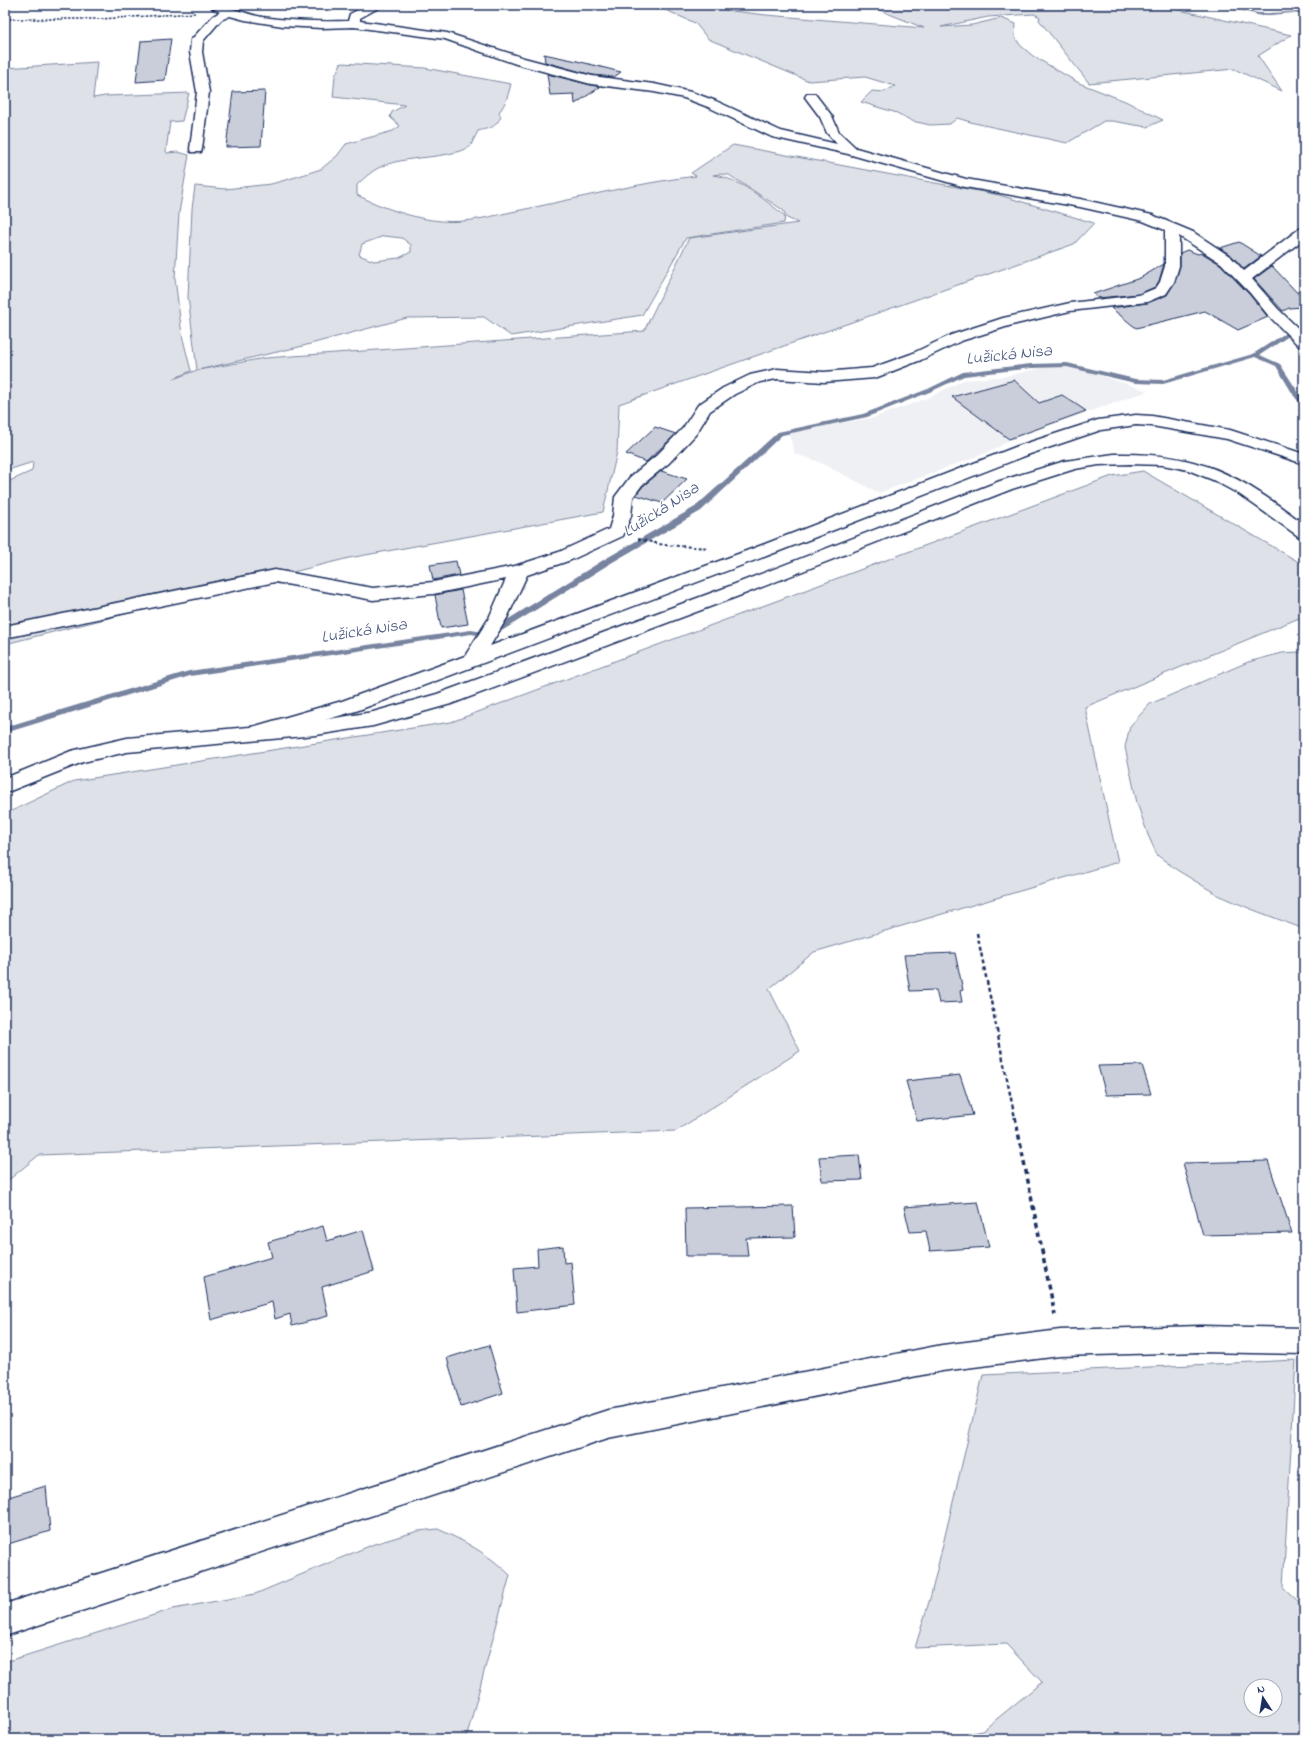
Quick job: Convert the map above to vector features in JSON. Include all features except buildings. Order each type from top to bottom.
[{"type":"street","points":[[354,24],[354,16],[376,5]]},
{"type":"street","points":[[196,149],[203,92],[196,52],[197,40],[217,18],[222,9],[259,19],[332,25],[354,24],[447,36],[520,61],[591,80],[687,94],[777,134],[851,151],[965,183],[1080,203],[1148,218],[1188,235],[1226,260],[1244,278],[1273,312],[1304,343]]},
{"type":"street","points":[[811,97],[826,116],[833,133],[851,151]]},
{"type":"street","points":[[5,632],[275,576],[373,594],[433,588],[519,571],[565,556],[617,532],[622,516],[624,497],[636,481],[663,459],[690,431],[704,408],[729,391],[756,378],[777,374],[824,377],[875,373],[916,357],[956,338],[1008,322],[1070,307],[1142,299],[1161,291],[1167,282],[1172,266],[1172,228]]},
{"type":"street","points":[[1244,278],[1304,232]]},
{"type":"street","points":[[252,734],[349,706],[904,497],[1024,450],[1098,425],[1136,420],[1152,421],[1230,435],[1304,459]]},
{"type":"street","points":[[5,786],[25,776],[78,756],[127,745],[316,728],[373,719],[444,699],[525,671],[1006,485],[1048,471],[1086,462],[1152,459],[1183,463],[1206,470],[1264,502],[1304,532]]},
{"type":"street","points":[[472,660],[498,618],[519,571]]},
{"type":"street","points":[[5,1620],[608,1424],[942,1358],[1060,1343],[1201,1340],[1304,1341]]},
{"type":"path","points":[[5,19],[60,21],[95,20],[222,9]]},
{"type":"path","points":[[617,532],[664,545],[713,548]]},
{"type":"path","points":[[976,933],[1060,1343]]},
{"type":"shaded area","points":[[654,5],[705,5],[732,11],[766,15],[924,28],[867,5],[1157,5],[1291,35],[1258,56],[1282,91],[1234,69],[1089,83],[1039,20],[1040,17],[1034,14],[988,17],[941,27],[972,25],[1001,18],[1016,24],[1015,37],[1020,45],[1033,56],[1079,83],[1125,101],[1163,120],[1147,127],[1104,121],[1067,143],[957,118],[950,124],[930,125],[912,121],[897,113],[861,102],[872,91],[884,92],[895,86],[865,77],[809,81],[708,39],[695,23]]},
{"type":"shaded area","points":[[97,62],[93,98],[105,96],[189,93],[182,121],[170,122],[166,151],[167,153],[178,152],[189,155],[179,213],[175,278],[182,335],[191,371],[173,379],[197,370],[188,297],[192,209],[195,186],[225,189],[271,184],[296,177],[321,169],[337,156],[346,144],[393,131],[400,126],[390,117],[392,112],[405,105],[333,97],[335,76],[341,63],[425,68],[511,84],[505,103],[499,112],[501,117],[494,126],[478,131],[470,147],[449,154],[406,160],[385,165],[370,174],[357,185],[357,195],[376,204],[420,218],[451,222],[471,220],[630,187],[696,176],[691,173],[733,145],[999,195],[1094,223],[1074,244],[619,404],[617,452],[603,512],[349,558],[5,644],[5,483],[32,471],[33,462],[5,471],[5,68]],"holes":[[[713,175],[729,175],[783,210],[787,218],[798,223],[689,238],[644,331],[265,358],[198,370],[299,347],[407,318],[484,317],[511,336],[642,315],[686,238],[784,223],[785,216],[769,203],[742,185],[732,180]],[[384,236],[402,238],[411,245],[411,252],[399,258],[374,261],[359,255],[362,244]]]},
{"type":"shaded area","points":[[1068,365],[1148,391],[1009,440],[994,450],[879,493],[817,461],[795,454],[788,432],[873,418],[928,398],[964,380],[1007,376],[1042,368]]},
{"type":"shaded area","points":[[1143,471],[1304,565],[1304,616],[1085,707],[1118,862],[814,952],[769,989],[800,1051],[676,1131],[39,1155],[5,1183],[5,814],[74,781],[451,722],[1112,476]]},
{"type":"shaded area","points":[[1282,653],[1304,653],[1304,929],[1218,895],[1177,870],[1157,855],[1148,835],[1137,803],[1125,747],[1130,726],[1150,704],[1248,662]]},
{"type":"shaded area","points":[[1296,1360],[1283,1587],[1304,1607],[1304,1739],[944,1739],[982,1731],[1042,1682],[1006,1644],[915,1648],[931,1595],[983,1375]]},
{"type":"shaded area","points":[[438,1529],[476,1549],[493,1560],[510,1575],[466,1739],[5,1739],[5,1662],[173,1609],[255,1594],[374,1544],[418,1531]]},
{"type":"waterway","points":[[1224,5],[1261,15],[1292,12],[1304,14]]},
{"type":"waterway","points":[[1255,355],[1304,323]]},
{"type":"waterway","name":"Lužická Nisa","points":[[5,730],[189,674],[471,632],[483,634],[497,630],[608,561],[698,509],[780,433],[865,416],[930,390],[963,374],[1031,366],[1067,365],[1135,381],[1163,382],[1255,355]]},
{"type":"waterway","name":"Lužická Nisa","points":[[1255,355],[1278,365],[1296,395],[1304,405]]}]
